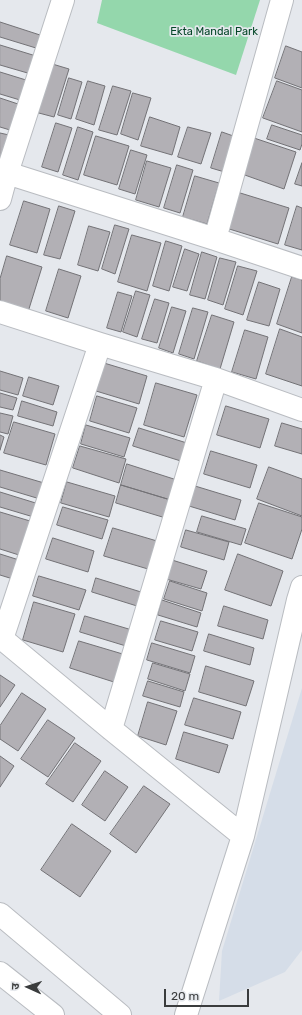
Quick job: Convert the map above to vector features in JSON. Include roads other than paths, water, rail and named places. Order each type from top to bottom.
[{"type":"street","points":[[0,199],[63,0]]},
{"type":"street","points":[[215,239],[282,0]]},
{"type":"street","points":[[7,173],[302,268]]},
{"type":"street","points":[[0,312],[216,379],[302,410]]},
{"type":"street","points":[[100,344],[1,638],[243,836]]},
{"type":"street","points":[[111,729],[216,379]]},
{"type":"street","points":[[188,1010],[243,836],[301,596]]},
{"type":"street","points":[[0,914],[120,1015]]},
{"type":"street","points":[[0,973],[53,1015]]},
{"type":"park label","name":"Ekta Mandal Park","points":[[214,32]]}]
